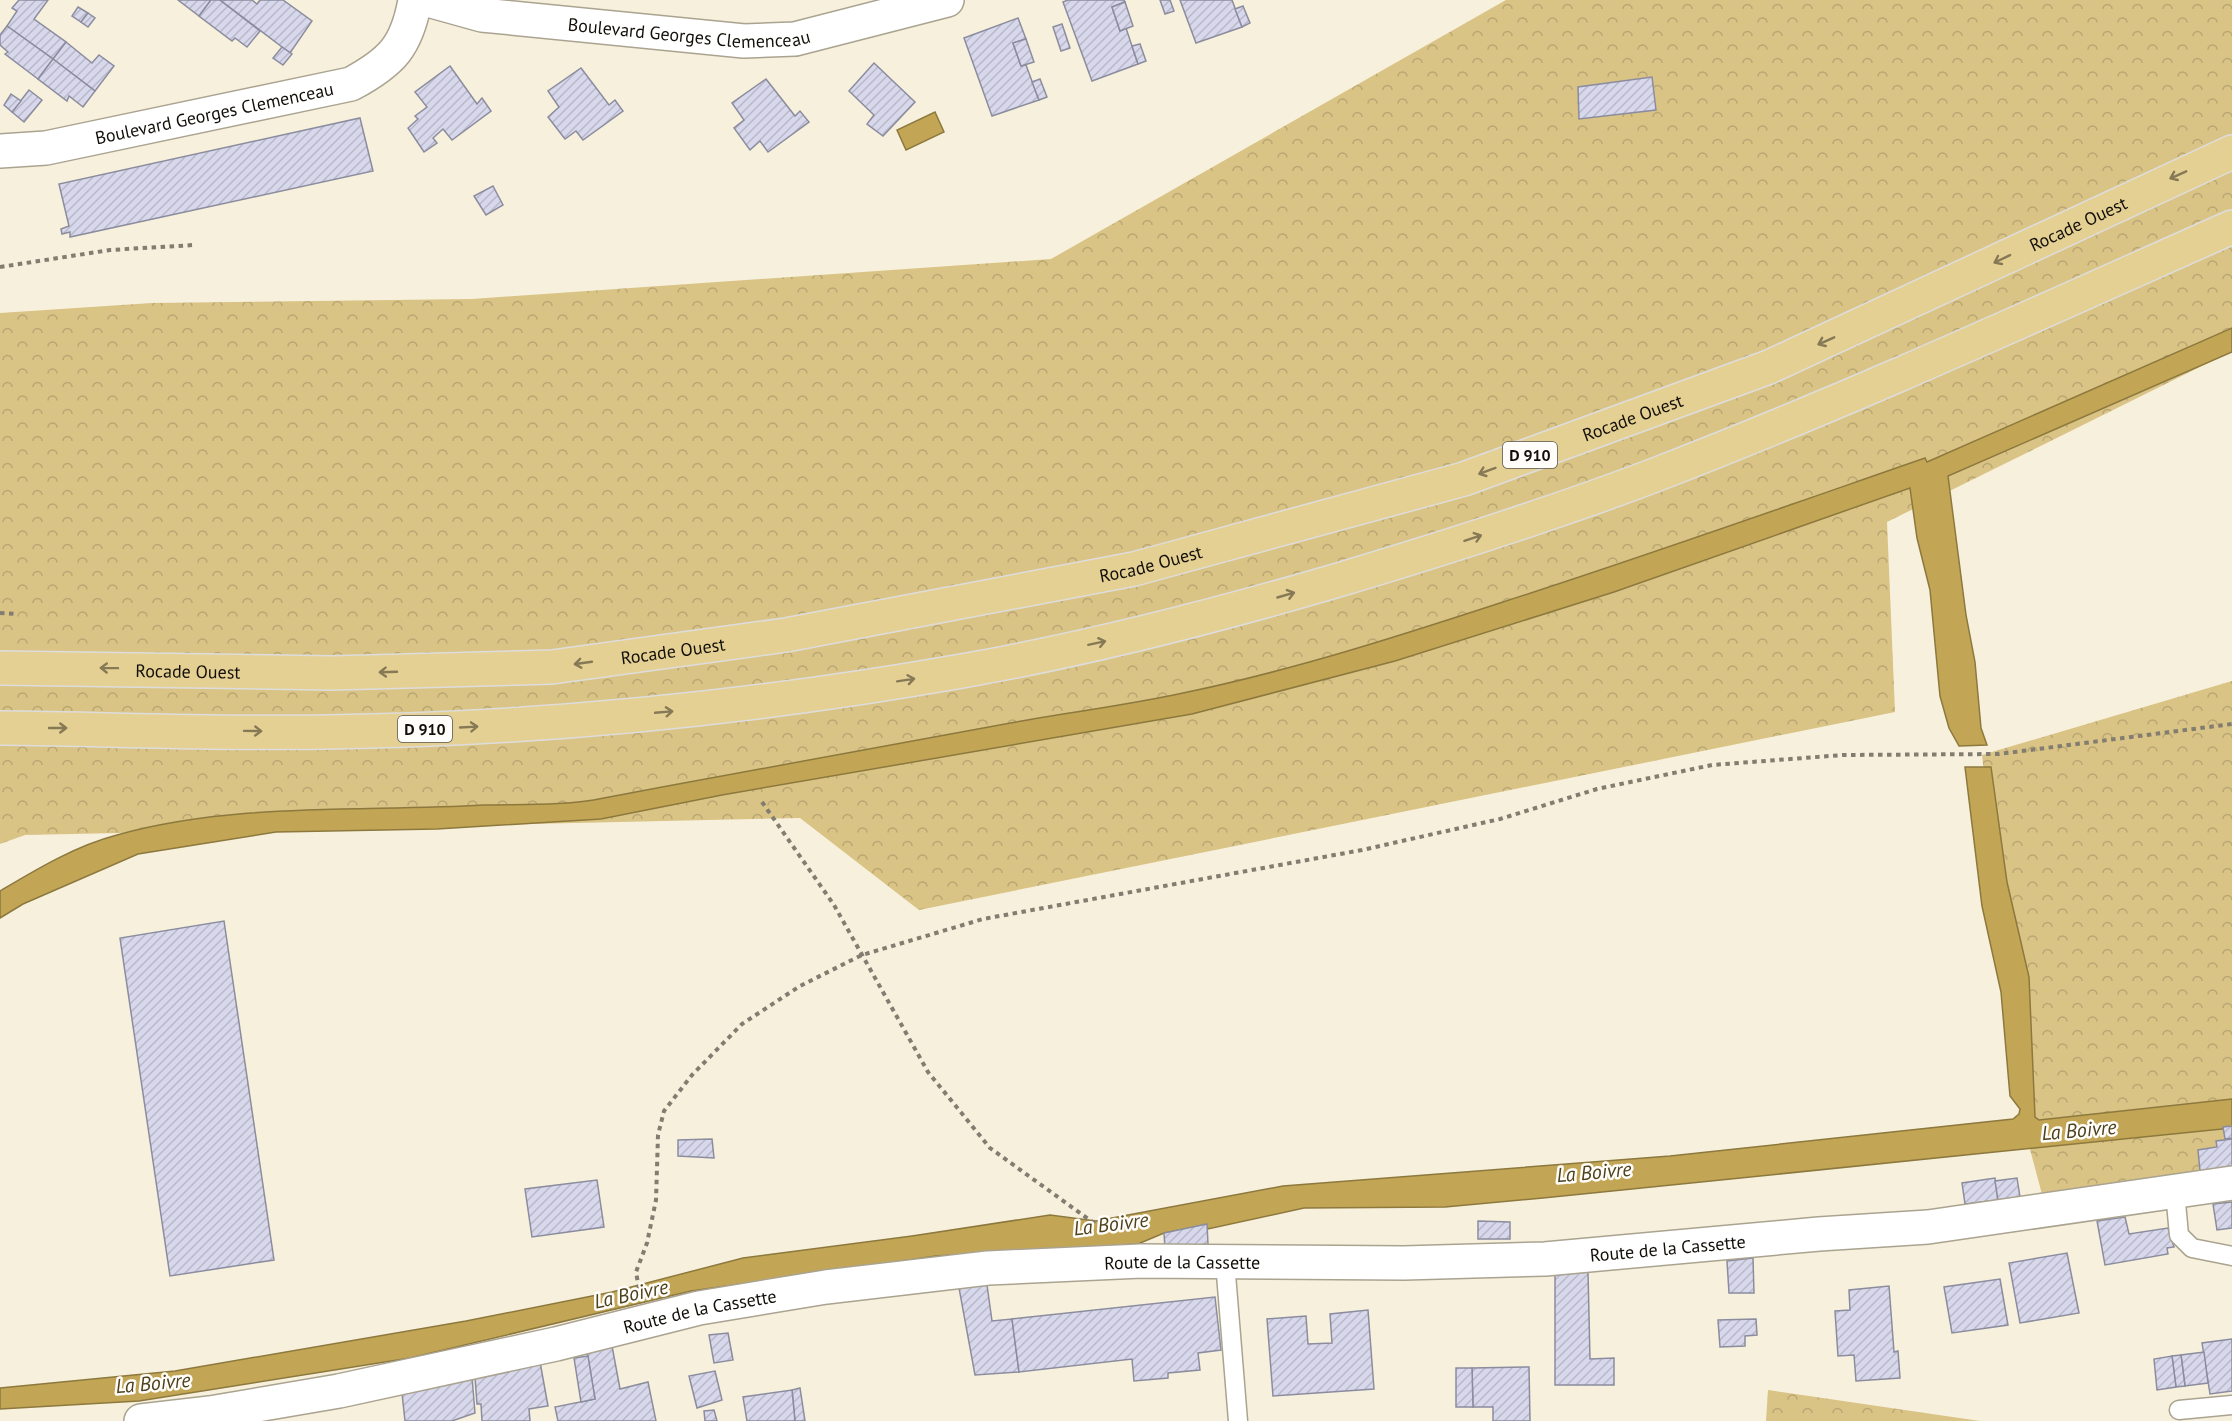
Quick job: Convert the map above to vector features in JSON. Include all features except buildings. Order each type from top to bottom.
[{"type":"main road","name":"Rocade Ouest","points":[[0,668],[332,673],[552,667],[786,635],[1134,569],[1464,479],[1769,367],[2232,152]]},
{"type":"main road","name":"D 910","points":[[0,728],[321,732],[527,724],[724,706],[848,690],[967,670],[1114,639],[1249,606],[1407,560],[1656,474],[2053,308],[2232,227]]},
{"type":"street","name":"Boulevard Georges Clemenceau","points":[[0,151],[45,148],[351,84],[370,74],[396,52],[409,30],[415,0]]},
{"type":"street","name":"Boulevard Georges Clemenceau","points":[[428,0],[482,15],[744,41],[795,39],[947,0]]},
{"type":"street","name":"Route de la Cassette","points":[[141,1421],[233,1415],[556,1344],[699,1308],[826,1287],[988,1268],[1141,1261],[1404,1263],[1545,1259],[1819,1234],[1928,1227],[2232,1183]]},
{"type":"lane","points":[[2175,1192],[2179,1235],[2192,1248],[2232,1256]]},
{"type":"lane","points":[[1225,1262],[1238,1421]]},
{"type":"lane","points":[[2180,1410],[2232,1405]]},
{"type":"path","points":[[0,269],[110,250],[194,245]]},
{"type":"path","points":[[0,614],[16,614]]},
{"type":"path","points":[[636,1272],[647,1243],[656,1200],[657,1135],[664,1111],[693,1074],[742,1024],[800,986],[862,955],[983,919],[1362,850],[1500,819],[1597,789],[1712,765],[1843,755],[1999,754],[2232,724]]},
{"type":"path","points":[[762,802],[834,905],[928,1072],[990,1148],[1084,1216]]},
{"type":"green space","points":[[1506,0],[2232,0],[2232,351],[1887,522],[1895,712],[919,910],[800,818],[25,835],[0,844],[0,313],[152,303],[472,299],[1051,259]]},
{"type":"green space","points":[[2232,681],[2232,1185],[2043,1198],[2027,1138],[1982,755]]},
{"type":"green space","points":[[1768,1390],[1980,1421],[1766,1421]]},
{"type":"water","points":[[935,112],[944,132],[906,150],[897,130]]},
{"type":"water","points":[[2232,328],[2232,352],[1948,476],[1966,615],[1975,662],[1981,728],[1987,745],[1959,746],[1949,728],[1940,696],[1930,590],[1917,538],[1910,488],[1614,592],[1395,661],[1192,714],[722,795],[601,819],[437,829],[276,832],[138,854],[23,904],[0,918],[0,891],[86,845],[162,825],[207,817],[299,810],[589,801],[1142,701],[1303,664],[1554,586],[1925,458],[1927,462]]},
{"type":"water","name":"La Boivre","points":[[1965,767],[1991,767],[2007,882],[2029,977],[2035,1117],[2039,1120],[2232,1099],[2232,1128],[1445,1207],[1304,1208],[1208,1229],[1206,1225],[1164,1233],[1138,1244],[936,1256],[691,1291],[410,1358],[139,1401],[0,1409],[0,1388],[175,1371],[466,1321],[612,1292],[743,1258],[1050,1215],[1096,1221],[1283,1186],[1670,1156],[2013,1119],[2019,1114],[2020,1109],[2010,1096],[2001,992],[1982,906]]}]
